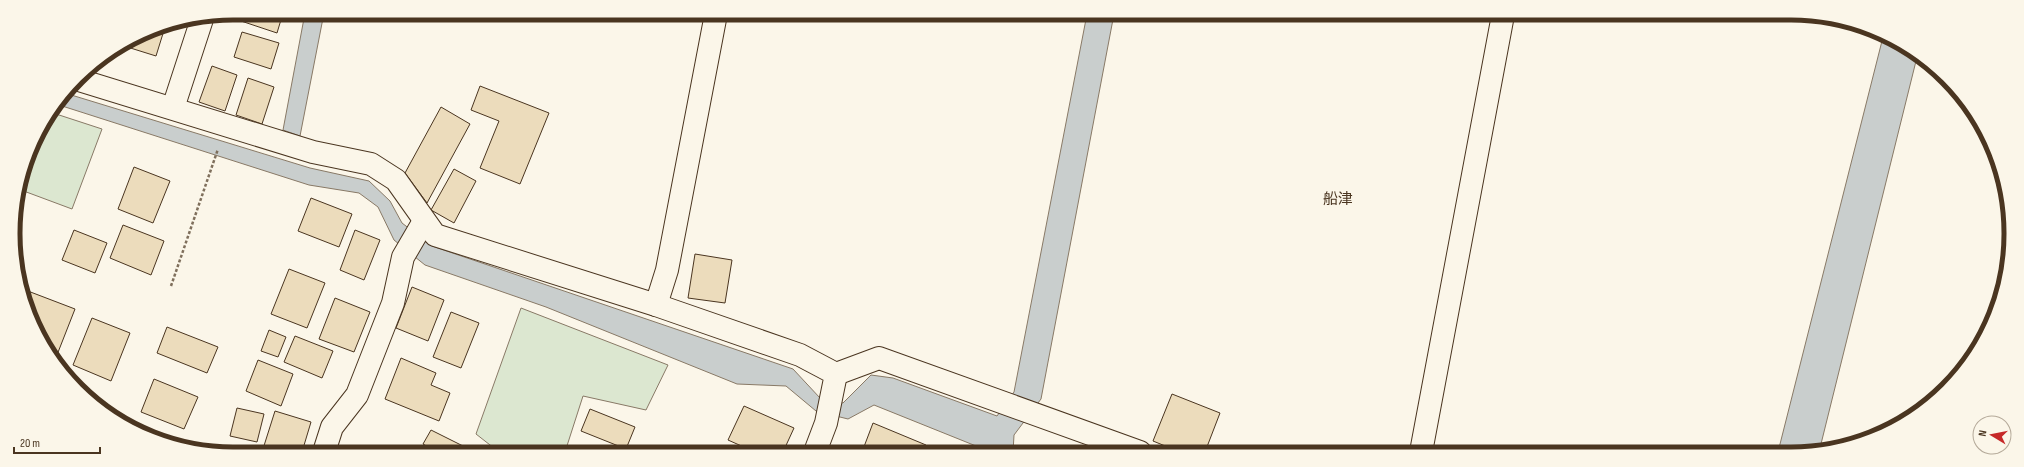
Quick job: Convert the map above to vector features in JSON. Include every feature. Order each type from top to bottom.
[{"type":"street","points":[[656,305],[667,270],[715,20]]},
{"type":"street","points":[[1422,447],[1502,20]]},
{"type":"street","points":[[173,108],[201,23]]},
{"type":"street","points":[[84,82],[313,152],[371,164],[396,180],[435,235],[656,305],[800,355],[836,374],[879,358],[1126,447]]},
{"type":"street","points":[[326,447],[332,427],[357,395],[393,303],[403,257],[424,221]]},
{"type":"street","points":[[817,447],[826,423],[836,374]]},
{"type":"path","points":[[171,286],[214,161]]},
{"type":"green space","points":[[57,114],[102,129],[72,209],[24,191],[36,152]]},
{"type":"green space","points":[[521,308],[668,365],[646,410],[583,396],[567,447],[493,447],[476,434]]},
{"type":"shaded area","points":[[304,20],[323,20],[300,136],[283,130]]},
{"type":"shaded area","points":[[1086,20],[1113,20],[1041,399],[1014,435],[1013,447],[979,447],[874,405],[848,419],[816,411],[786,386],[737,384],[546,307],[425,265],[394,240],[378,207],[359,193],[309,185],[62,106],[71,95],[310,168],[369,181],[390,201],[402,223],[432,246],[793,369],[820,398],[843,403],[871,375],[893,378],[997,416],[1014,392]]},
{"type":"shaded area","points":[[1882,41],[1916,61],[1821,445],[1804,447],[1779,447]]},
{"type":"building","points":[[241,20],[281,20],[277,33]]},
{"type":"building","points":[[164,32],[156,56],[129,48]]},
{"type":"building","points":[[242,32],[279,43],[271,69],[234,57]]},
{"type":"building","points":[[212,66],[237,75],[225,111],[199,102]]},
{"type":"building","points":[[248,78],[274,87],[262,124],[236,115]]},
{"type":"building","points":[[480,86],[549,113],[520,184],[480,168],[499,121],[471,110]]},
{"type":"building","points":[[441,107],[470,124],[427,203],[405,173]]},
{"type":"building","points":[[134,167],[170,181],[153,223],[118,209]]},
{"type":"building","points":[[454,169],[476,181],[454,223],[431,210]]},
{"type":"building","points":[[311,198],[352,214],[339,247],[298,231]]},
{"type":"building","points":[[123,225],[164,241],[151,275],[110,258]]},
{"type":"building","points":[[74,230],[107,243],[95,273],[62,260]]},
{"type":"building","points":[[355,230],[380,240],[364,280],[340,270]]},
{"type":"building","points":[[695,254],[732,260],[725,303],[688,298]]},
{"type":"building","points":[[289,269],[325,283],[307,328],[271,314]]},
{"type":"building","points":[[412,287],[444,300],[428,341],[396,328]]},
{"type":"building","points":[[28,291],[75,309],[57,354],[42,328]]},
{"type":"building","points":[[335,298],[370,312],[354,352],[319,339]]},
{"type":"building","points":[[451,312],[479,323],[461,368],[433,357]]},
{"type":"building","points":[[92,318],[130,333],[111,381],[73,365]]},
{"type":"building","points":[[167,327],[218,347],[207,373],[157,353]]},
{"type":"building","points":[[269,330],[286,337],[278,357],[261,351]]},
{"type":"building","points":[[295,336],[333,351],[322,378],[284,362]]},
{"type":"building","points":[[401,358],[436,373],[431,385],[450,393],[439,421],[385,399]]},
{"type":"building","points":[[258,360],[293,374],[281,406],[246,391]]},
{"type":"building","points":[[154,379],[198,397],[184,429],[141,412]]},
{"type":"building","points":[[1172,394],[1220,413],[1207,447],[1168,447],[1153,441]]},
{"type":"building","points":[[744,406],[794,428],[785,447],[744,447],[728,440]]},
{"type":"building","points":[[237,408],[264,414],[257,442],[230,436]]},
{"type":"building","points":[[590,409],[635,427],[627,447],[621,447],[581,431]]},
{"type":"building","points":[[275,411],[311,422],[304,447],[264,447]]},
{"type":"building","points":[[873,423],[926,445],[925,447],[864,447]]},
{"type":"building","points":[[431,430],[465,447],[428,447],[423,444]]},
{"type":"district","name":"船津","points":[[1338,199]]}]
